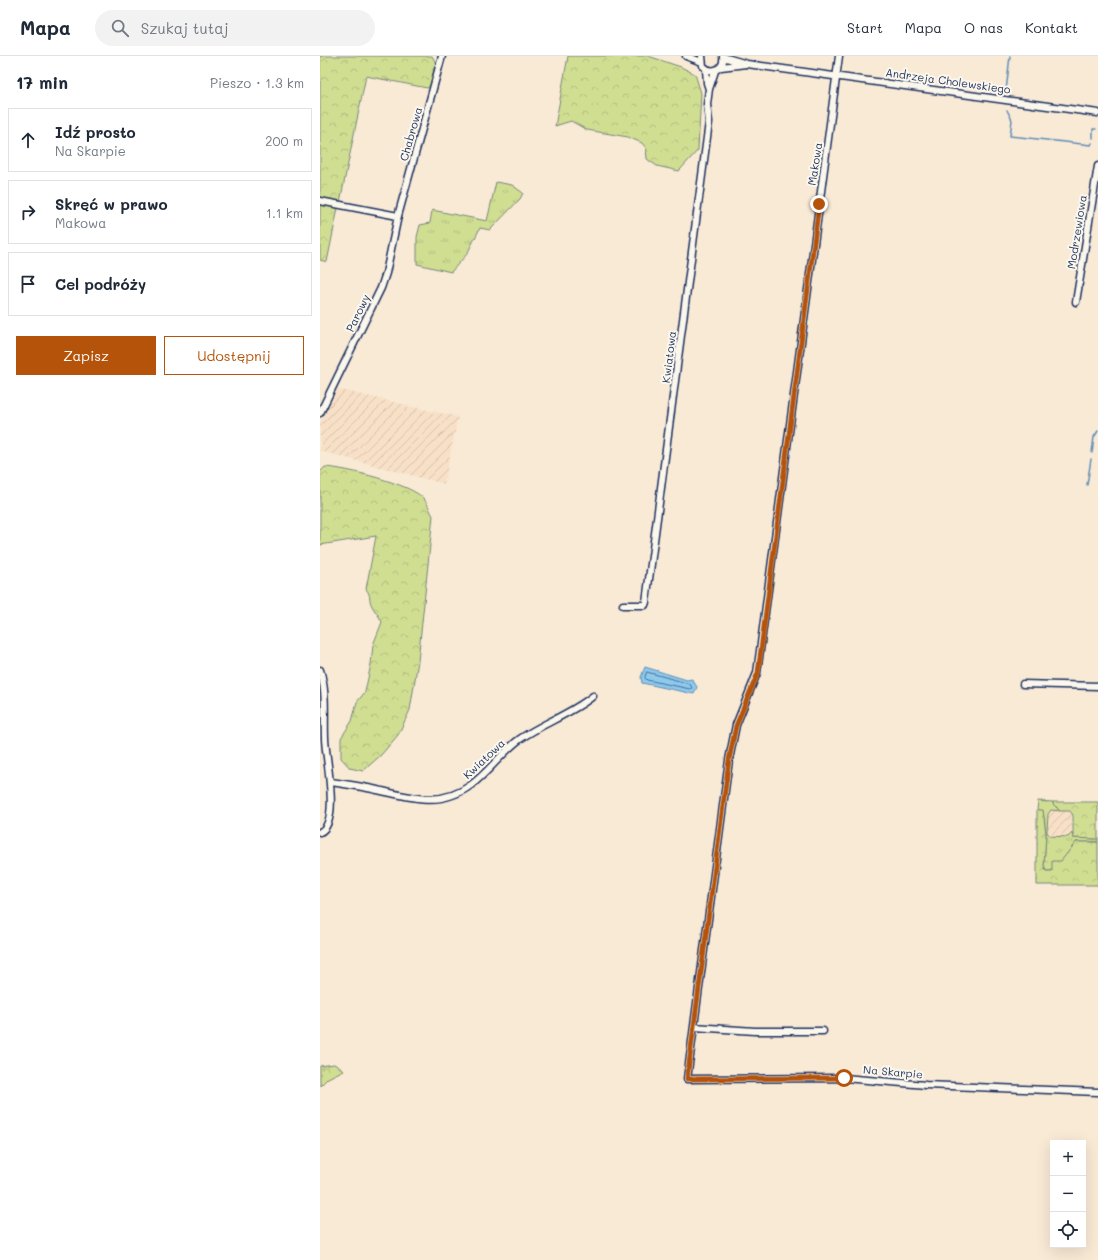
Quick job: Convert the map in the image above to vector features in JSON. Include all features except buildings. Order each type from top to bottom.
[{"type":"street","name":"Chabrowa","points":[[398,216],[442,56]]},
{"type":"street","points":[[686,56],[702,59],[706,69],[715,71],[721,67],[723,56]]},
{"type":"street","name":"Andrzeja Cholewskiego","points":[[723,56],[747,64],[1098,113]]},
{"type":"street","name":"Makowa","points":[[687,1079],[729,760],[736,726],[758,673],[819,204],[840,56]]},
{"type":"street","name":"Andrzeja Cholewskiego","points":[[721,67],[747,64]]},
{"type":"street","name":"Kwiatowa","points":[[706,69],[709,89]]},
{"type":"street","name":"Kwiatowa","points":[[623,605],[645,605],[646,602],[708,122],[707,104],[709,89],[715,71]]},
{"type":"street","name":"Modrzewiowa","points":[[1076,302],[1098,166]]},
{"type":"street","points":[[320,201],[398,216]]},
{"type":"street","name":"Parowy","points":[[320,413],[382,288],[398,216]]},
{"type":"street","points":[[320,670],[324,686],[325,738],[331,782],[330,813],[327,826],[320,832]]},
{"type":"street","points":[[1024,684],[1098,686]]},
{"type":"street","name":"Kwiatowa","points":[[331,782],[371,788],[416,799],[432,800],[460,792],[472,784],[521,738],[565,714],[593,696]]},
{"type":"street","points":[[694,1027],[755,1031],[823,1031]]},
{"type":"street","name":"Na Skarpie","points":[[687,1079],[844,1078],[926,1085],[1098,1092]]},
{"type":"shaded area","points":[[337,389],[458,417],[444,484],[320,451],[320,423]]},
{"type":"shaded area","points":[[1051,810],[1070,811],[1073,815],[1072,833],[1068,837],[1050,836],[1047,832],[1048,814]]},
{"type":"green space","points":[[320,56],[432,56],[436,63],[430,86],[427,88],[366,76],[340,202],[320,198]]},
{"type":"green space","points":[[568,56],[648,56],[681,67],[695,74],[701,93],[698,150],[679,171],[657,166],[647,159],[646,148],[642,143],[628,137],[587,130],[571,121],[555,126]]},
{"type":"green space","points":[[496,182],[512,185],[523,193],[520,199],[490,230],[480,228],[467,254],[451,272],[417,264],[417,237],[420,225],[430,223],[432,210],[487,221]]},
{"type":"green space","points":[[320,204],[338,208],[327,262],[320,260]]},
{"type":"green space","points":[[325,467],[347,470],[378,478],[406,488],[417,493],[424,499],[433,516],[418,661],[410,710],[398,735],[381,755],[363,771],[350,768],[341,758],[341,738],[352,721],[357,702],[365,692],[371,664],[373,645],[382,622],[371,604],[368,591],[366,589],[376,536],[320,545],[320,472]]},
{"type":"green space","points":[[1038,801],[1053,802],[1053,804],[1060,811],[1051,810],[1048,814],[1047,832],[1050,836],[1068,837],[1072,833],[1073,838],[1098,839],[1098,842],[1076,842],[1072,849],[1052,871],[1046,871],[1044,865],[1046,834],[1043,811],[1037,810]]},
{"type":"green space","points":[[1053,802],[1098,802],[1098,839],[1073,838],[1073,815],[1070,811],[1060,811],[1053,804]]},
{"type":"green space","points":[[1037,810],[1043,810],[1046,834],[1044,865],[1046,871],[1052,871],[1052,861],[1061,861],[1076,842],[1098,842],[1098,885],[1037,885]]},
{"type":"green space","points":[[334,1064],[344,1070],[328,1078],[320,1086],[320,1066]]},
{"type":"water","points":[[645,667],[687,680],[692,679],[697,687],[694,694],[642,683],[641,677]]},
{"type":"waterway","points":[[1006,91],[1010,56]]},
{"type":"waterway","points":[[1007,110],[1012,120],[1010,136],[1091,145],[1092,143]]},
{"type":"waterway","points":[[1093,138],[1093,129],[1096,129]]},
{"type":"waterway","points":[[1092,453],[1094,437],[1098,431]]},
{"type":"waterway","points":[[1087,485],[1091,459]]},
{"type":"route","points":[[819,204],[758,673],[736,726],[729,760],[687,1079],[844,1078]]}]
